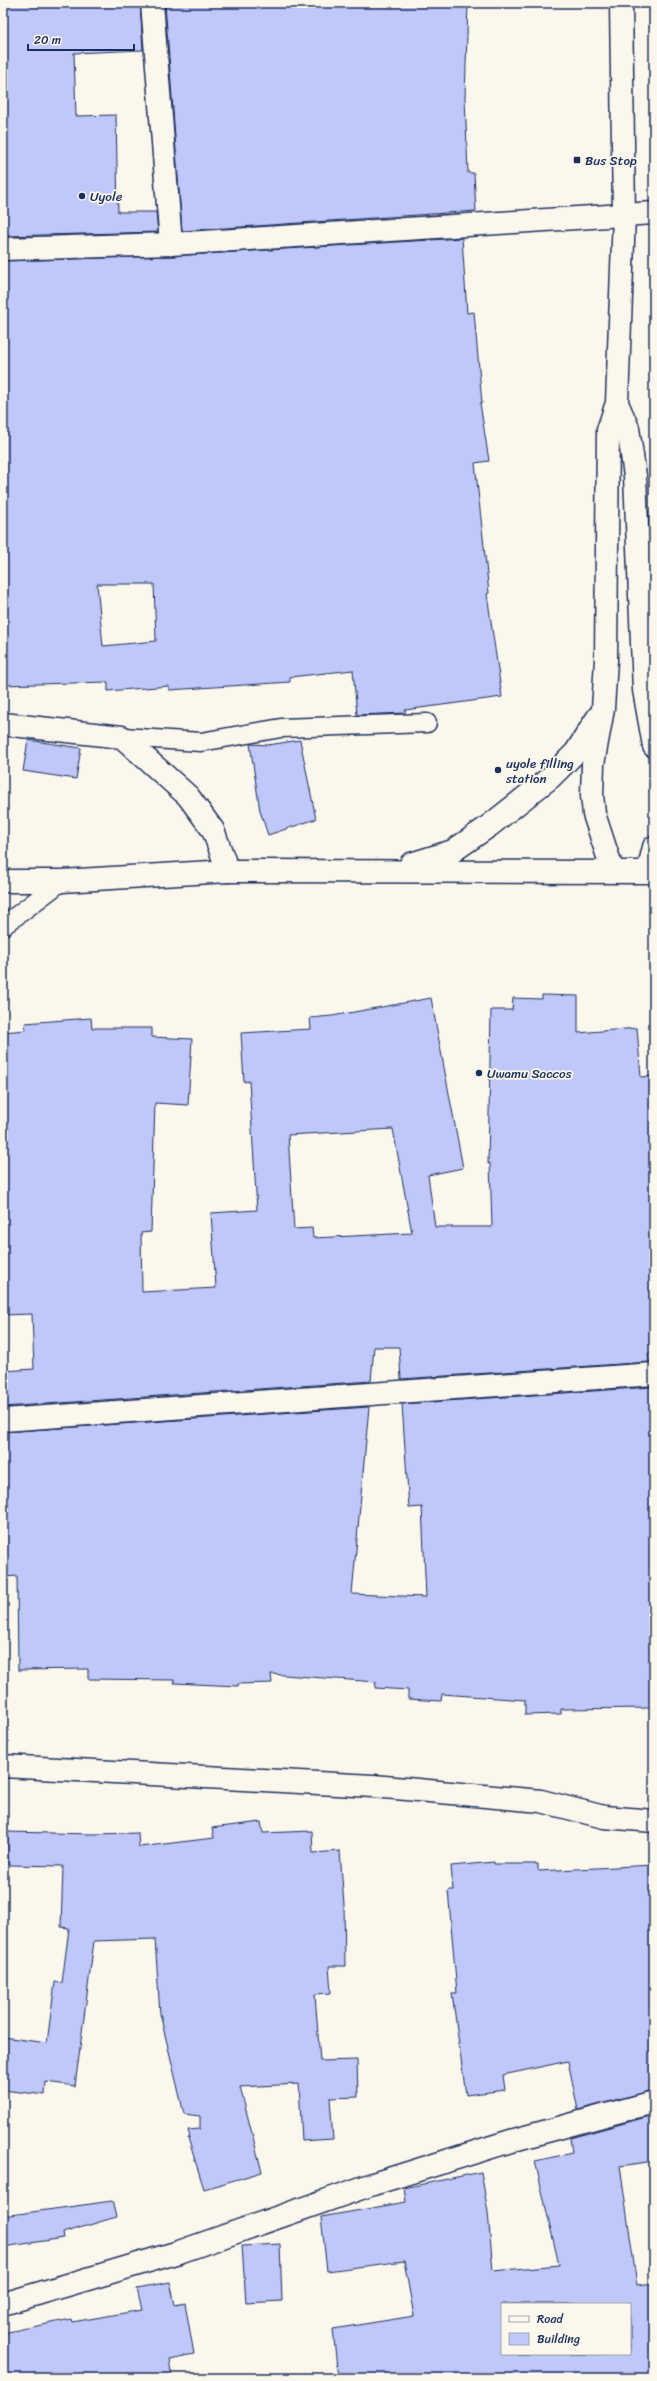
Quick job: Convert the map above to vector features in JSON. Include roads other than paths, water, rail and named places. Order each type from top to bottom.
[{"type":"main road","points":[[152,3],[171,244]]},
{"type":"main road","points":[[613,872],[594,814],[592,795],[594,764],[603,709],[606,652],[608,430],[617,403],[624,215],[621,3]]},
{"type":"main road","points":[[3,249],[171,244],[654,213]]},
{"type":"main road","points":[[617,403],[628,428],[635,476],[647,635],[644,690],[654,746]]},
{"type":"main road","points":[[644,690],[654,709]]},
{"type":"main road","points":[[391,870],[453,851],[489,826],[551,776],[576,752],[603,709]]},
{"type":"main road","points":[[3,724],[122,737],[188,796],[213,830],[228,871]]},
{"type":"main road","points":[[3,881],[62,881],[228,871],[391,870],[651,872],[654,847]]},
{"type":"main road","points":[[3,1420],[654,1374]]},
{"type":"main road","points":[[3,1766],[374,1786],[541,1801],[604,1817],[654,1821]]},
{"type":"main road","points":[[3,2304],[179,2252],[373,2184],[514,2140],[654,2102]]},
{"type":"lane","points":[[122,737],[201,742],[282,728],[427,723]]},
{"type":"lane","points":[[3,926],[62,881]]},
{"type":"place","name":"Bus Stop","points":[[577,160]]},
{"type":"place","name":"Uyole","points":[[82,196]]},
{"type":"place","name":"uyole filling station","points":[[498,770]]},
{"type":"place","name":"Uwamu Saccos","points":[[479,1073]]}]
